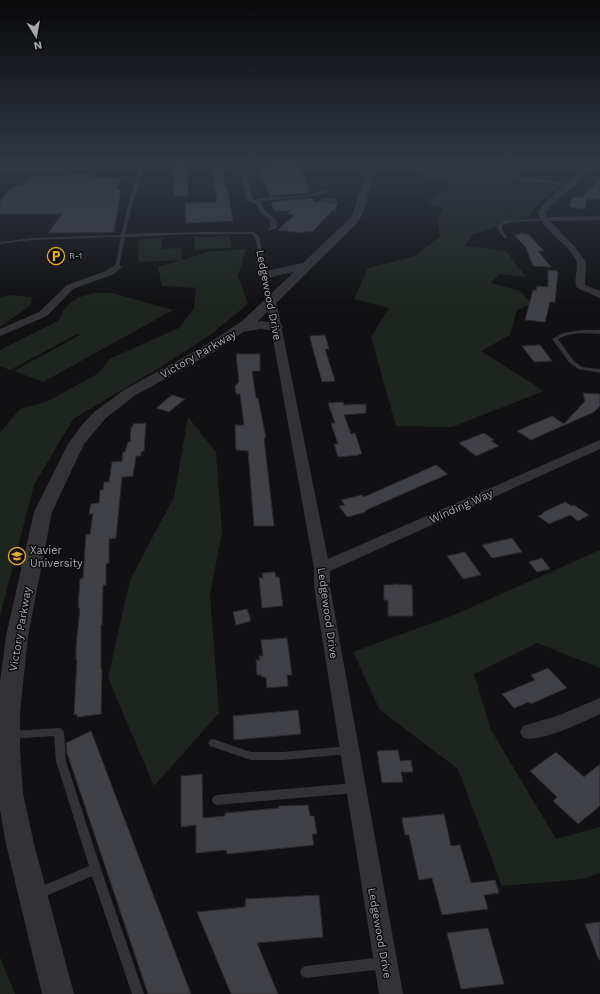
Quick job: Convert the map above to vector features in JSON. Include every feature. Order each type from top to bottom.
[{"type":"street","points":[[265,212],[272,218],[274,228],[270,229]]},
{"type":"street","name":"Victory Parkway","points":[[57,992],[20,844],[10,792],[8,735],[8,712],[17,636],[44,512],[76,444],[100,415],[128,393],[211,348],[240,329],[260,312],[353,221],[357,212]]},
{"type":"street","points":[[543,212],[542,216],[544,219],[578,256],[582,268],[579,280],[580,286],[600,294]]},
{"type":"street","points":[[544,219],[600,218]]},
{"type":"street","points":[[266,274],[306,266]]},
{"type":"street","points":[[0,333],[43,314],[70,287],[109,273],[117,267]]},
{"type":"street","name":"Ledgewood Drive","points":[[271,300],[322,568],[322,587],[391,994]]},
{"type":"street","points":[[240,329],[261,325],[276,327]]},
{"type":"street","name":"Winding Way","points":[[322,568],[596,447]]},
{"type":"street","points":[[530,732],[561,723],[600,706]]},
{"type":"lane","points":[[117,267],[129,212]]},
{"type":"lane","points":[[505,237],[500,230],[500,225],[505,222],[544,219]]},
{"type":"lane","name":"Ledgewood Drive","points":[[124,235],[247,232],[255,234],[257,236],[271,300]]},
{"type":"lane","points":[[0,244],[32,239],[124,235]]},
{"type":"lane","points":[[32,239],[38,244]]},
{"type":"lane","points":[[600,332],[572,332],[560,335],[555,339],[571,361],[580,368],[600,371]]},
{"type":"lane","points":[[8,735],[59,732],[61,761],[95,869],[138,994]]},
{"type":"lane","points":[[213,743],[251,756],[283,756],[349,750]]},
{"type":"lane","points":[[217,800],[356,788]]},
{"type":"lane","points":[[34,896],[95,869]]},
{"type":"lane","points":[[306,972],[386,963]]},
{"type":"shaded area","points":[[441,212],[531,212],[528,217],[472,235],[465,246],[506,251],[526,277],[499,274],[491,283],[520,291],[532,304],[517,310],[510,335],[481,351],[544,391],[452,427],[396,426],[371,337],[389,308],[354,299],[368,268],[412,257],[440,237],[438,218]]},
{"type":"shaded area","points":[[194,236],[230,237],[232,248],[195,250]]},
{"type":"shaded area","points":[[162,238],[162,249],[181,248],[182,260],[211,251],[246,249],[238,276],[248,304],[210,335],[159,368],[73,419],[34,485],[0,616],[0,433],[20,409],[46,402],[99,373],[109,359],[179,328],[194,308],[196,288],[162,286],[158,267],[181,260],[138,262],[139,239]]},
{"type":"shaded area","points":[[94,293],[112,293],[173,310],[43,382],[14,371],[80,335],[77,334],[10,370],[0,366],[0,350],[58,321],[63,311],[70,303],[80,297]]},
{"type":"shaded area","points":[[13,295],[32,297],[31,305],[0,327],[0,297]]},
{"type":"shaded area","points":[[188,417],[216,452],[222,532],[210,595],[219,713],[154,786],[108,678],[130,580],[174,497]]},
{"type":"shaded area","points":[[600,550],[600,668],[537,643],[474,674],[491,730],[556,839],[600,827],[600,873],[582,879],[502,886],[458,769],[380,710],[353,652],[454,615]]},
{"type":"shaded area","points":[[0,957],[15,994],[0,994]]},
{"type":"building","points":[[0,212],[117,212],[114,232],[48,233],[62,214],[0,214]]},
{"type":"building","points":[[185,212],[231,212],[233,221],[186,223]]},
{"type":"building","points":[[289,212],[331,212],[312,232],[304,231],[302,233],[278,230],[294,215],[287,214]]},
{"type":"building","points":[[521,231],[523,234],[528,234],[544,251],[538,251],[551,267],[533,266],[526,247],[514,235],[521,234]]},
{"type":"building","points":[[548,270],[558,271],[555,302],[550,302],[545,322],[525,320],[533,290],[536,291],[537,286],[548,287]]},
{"type":"building","points":[[325,335],[329,349],[325,349],[335,381],[322,382],[310,336]]},
{"type":"building","points":[[540,345],[552,361],[534,362],[522,346]]},
{"type":"building","points":[[236,354],[260,354],[260,371],[252,371],[256,398],[258,398],[266,438],[264,438],[274,526],[254,526],[248,451],[236,450],[235,425],[244,425],[240,394],[236,394],[235,386],[239,382]]},
{"type":"building","points":[[583,393],[600,394],[600,406],[594,412],[531,440],[517,431],[552,416],[564,424],[585,401]]},
{"type":"building","points":[[172,395],[185,399],[169,412],[156,408]]},
{"type":"building","points":[[343,402],[344,405],[366,404],[366,413],[344,415],[351,434],[355,433],[362,454],[358,454],[359,455],[338,457],[334,444],[338,444],[331,423],[335,423],[328,403]]},
{"type":"building","points":[[146,423],[144,451],[141,452],[141,456],[136,456],[133,476],[122,477],[116,538],[109,539],[109,563],[106,564],[106,585],[103,585],[101,625],[101,714],[77,717],[77,714],[74,715],[77,660],[76,646],[80,608],[78,608],[80,579],[83,578],[86,535],[90,534],[93,514],[89,514],[91,504],[99,503],[100,490],[103,490],[104,482],[109,482],[112,462],[122,461],[123,452],[125,452],[128,442],[130,442],[131,427],[133,427],[133,424]]},
{"type":"building","points":[[484,433],[494,440],[491,441],[499,446],[476,456],[459,443]]},
{"type":"building","points":[[436,465],[448,474],[364,511],[366,512],[347,517],[339,506],[345,505],[341,500],[362,495],[364,497]]},
{"type":"building","points":[[565,502],[572,506],[574,505],[589,515],[578,521],[570,515],[549,524],[538,516],[543,514],[542,513]]},
{"type":"building","points":[[512,538],[522,552],[492,558],[482,545]]},
{"type":"building","points":[[465,552],[481,575],[463,579],[447,556]]},
{"type":"building","points":[[542,558],[550,569],[537,572],[529,562]]},
{"type":"building","points":[[275,572],[276,577],[279,577],[283,606],[262,608],[259,578],[263,578],[262,573]]},
{"type":"building","points":[[384,585],[412,585],[413,616],[388,616],[388,600],[384,600]]},
{"type":"building","points":[[247,609],[251,621],[236,625],[233,612]]},
{"type":"building","points":[[287,638],[292,675],[287,675],[288,686],[267,688],[266,677],[257,675],[256,660],[260,660],[259,656],[263,656],[261,640]]},
{"type":"building","points":[[548,668],[567,688],[531,704],[529,702],[514,708],[502,694],[535,680],[531,675]]},
{"type":"building","points":[[298,710],[301,734],[234,740],[233,716]]},
{"type":"building","points":[[91,731],[191,994],[148,994],[67,753],[66,743]]},
{"type":"building","points":[[398,750],[400,761],[411,760],[413,772],[401,772],[403,782],[382,783],[377,751]]},
{"type":"building","points":[[556,752],[584,777],[600,764],[600,806],[578,824],[553,801],[557,797],[530,771]]},
{"type":"building","points":[[202,774],[203,818],[225,816],[225,813],[279,808],[279,806],[308,805],[310,816],[314,816],[317,834],[312,834],[314,845],[227,854],[226,850],[196,853],[196,825],[181,827],[181,776]]},
{"type":"building","points":[[444,814],[451,846],[460,845],[471,883],[495,880],[499,893],[484,895],[488,909],[442,915],[432,878],[419,880],[409,835],[405,835],[402,818]]},
{"type":"building","points":[[319,895],[323,937],[257,943],[278,994],[231,994],[197,912],[245,907],[246,899]]},
{"type":"building","points":[[600,922],[600,960],[599,960],[585,924]]},
{"type":"building","points":[[488,928],[504,984],[461,989],[447,933]]},
{"type":"place","name":"R-1","points":[[56,256]]},
{"type":"place","name":"Xavier University","points":[[17,556]]}]
